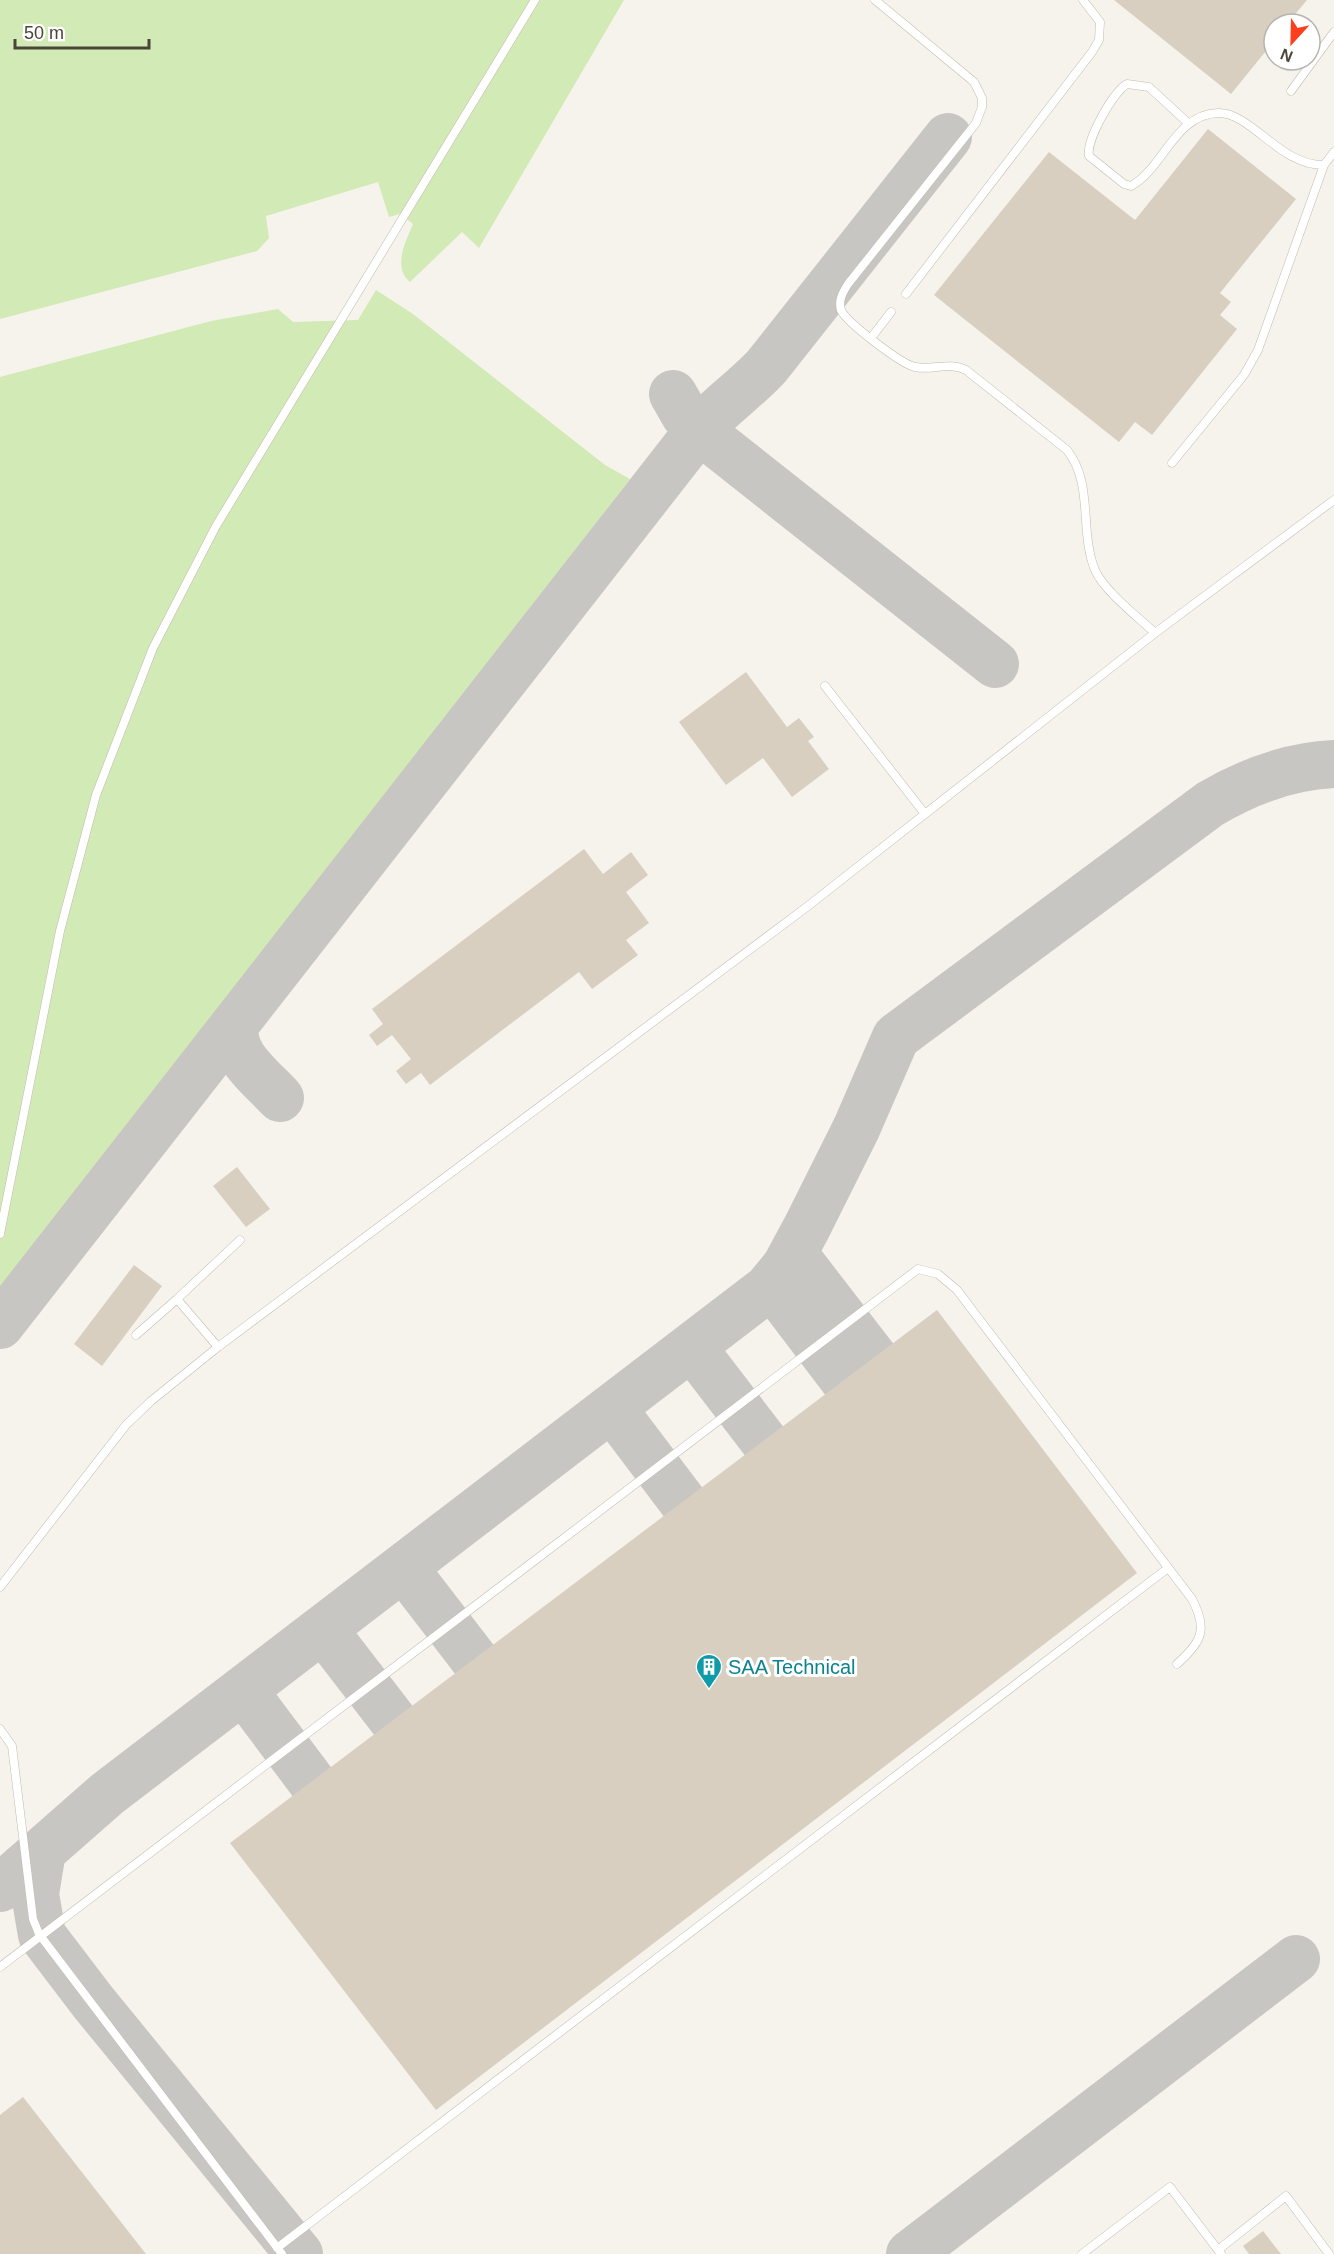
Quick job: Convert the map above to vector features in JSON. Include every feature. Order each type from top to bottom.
[{"type":"lane","points":[[0,1234],[73,876],[96,795],[139,680],[216,526],[535,0]]},
{"type":"lane","points":[[875,0],[974,82],[982,98],[982,107],[972,129],[842,293],[840,302],[842,313],[894,358],[914,367],[951,365],[966,370],[1067,450],[1077,461],[1082,478],[1095,570],[1105,585],[1155,633]]},
{"type":"lane","points":[[906,294],[1092,52],[1099,40],[1100,22],[1083,0]]},
{"type":"lane","points":[[1291,91],[1334,32]]},
{"type":"lane","points":[[1188,123],[1149,87],[1127,84],[1119,90],[1094,132],[1089,145],[1089,156],[1124,184],[1131,186],[1188,123],[1213,114],[1226,114],[1299,161],[1324,165]]},
{"type":"lane","points":[[1172,463],[1244,375],[1258,350],[1324,165],[1334,152]]},
{"type":"lane","points":[[871,338],[891,312]]},
{"type":"lane","points":[[0,1587],[126,1425],[218,1347],[808,906],[1155,633],[1334,500]]},
{"type":"lane","points":[[825,686],[925,814]]},
{"type":"lane","points":[[136,1335],[240,1240]]},
{"type":"lane","points":[[0,1967],[918,1269],[938,1274],[957,1290],[1168,1568],[1200,1614],[1202,1632],[1196,1644],[1176,1664]]},
{"type":"lane","points":[[177,1299],[218,1347]]},
{"type":"lane","points":[[0,1729],[9,1740],[13,1755],[33,1919],[40,1936],[279,2251],[1168,1568]]},
{"type":"lane","points":[[1082,2254],[1170,2187],[1219,2252],[1286,2196],[1329,2254]]},
{"type":"green space","points":[[0,0],[624,0],[479,248],[462,232],[410,282],[405,276],[401,262],[404,246],[413,224],[400,214],[389,217],[378,182],[266,216],[269,238],[257,251],[0,319]]},
{"type":"green space","points":[[376,290],[413,314],[605,465],[630,479],[239,988],[0,1290],[0,377],[211,321],[278,309],[293,322],[358,320]]},
{"type":"building","points":[[1114,0],[1307,0],[1297,12],[1262,12],[1262,56],[1231,94]]},
{"type":"building","points":[[1208,129],[1296,199],[1220,293],[1231,302],[1220,315],[1237,329],[1152,435],[1135,422],[1119,442],[934,295],[1049,152],[1135,220]]},
{"type":"building","points":[[746,672],[787,727],[799,718],[814,737],[808,741],[829,769],[792,797],[763,758],[726,785],[679,722]]},
{"type":"building","points":[[584,849],[603,874],[631,852],[648,875],[626,892],[649,923],[626,940],[638,955],[592,989],[579,972],[430,1085],[421,1073],[406,1084],[396,1071],[411,1059],[392,1035],[377,1046],[369,1035],[383,1024],[372,1009]]},
{"type":"building","points":[[237,1167],[270,1209],[246,1227],[213,1186]]},
{"type":"building","points":[[134,1265],[162,1286],[102,1366],[74,1344]]},
{"type":"building","name":"SAA Technical","points":[[937,1310],[1137,1573],[436,2110],[230,1843]]},
{"type":"building","points":[[23,2097],[146,2254],[0,2254],[0,2115]]},
{"type":"building","points":[[1263,2231],[1281,2254],[1249,2254],[1243,2246]]},
{"type":"taxiway","points":[[0,1325],[699,430],[767,366],[948,137]]},
{"type":"taxiway","points":[[673,394],[685,415],[699,430],[995,664]]},
{"type":"taxiway","points":[[0,1888],[107,1794],[768,1288],[786,1266],[807,1227],[856,1129],[896,1037],[1210,804],[1240,788],[1285,771],[1334,764]]},
{"type":"taxiway","points":[[236,1023],[235,1034],[241,1055],[280,1098]]},
{"type":"taxiway","points":[[793,1253],[874,1358]]},
{"type":"taxiway","points":[[771,1284],[844,1380]]},
{"type":"taxiway","points":[[692,1347],[764,1441]]},
{"type":"taxiway","points":[[612,1408],[683,1502]]},
{"type":"taxiway","points":[[404,1568],[474,1659]]},
{"type":"taxiway","points":[[323,1629],[393,1720]]},
{"type":"taxiway","points":[[243,1690],[312,1782]]},
{"type":"taxiway","points":[[42,1851],[35,1894],[42,1935],[93,2002],[299,2254]]},
{"type":"taxiway","points":[[910,2254],[1296,1959]]},
{"type":"place","name":"SAA Technical","points":[[709,1690]]}]
